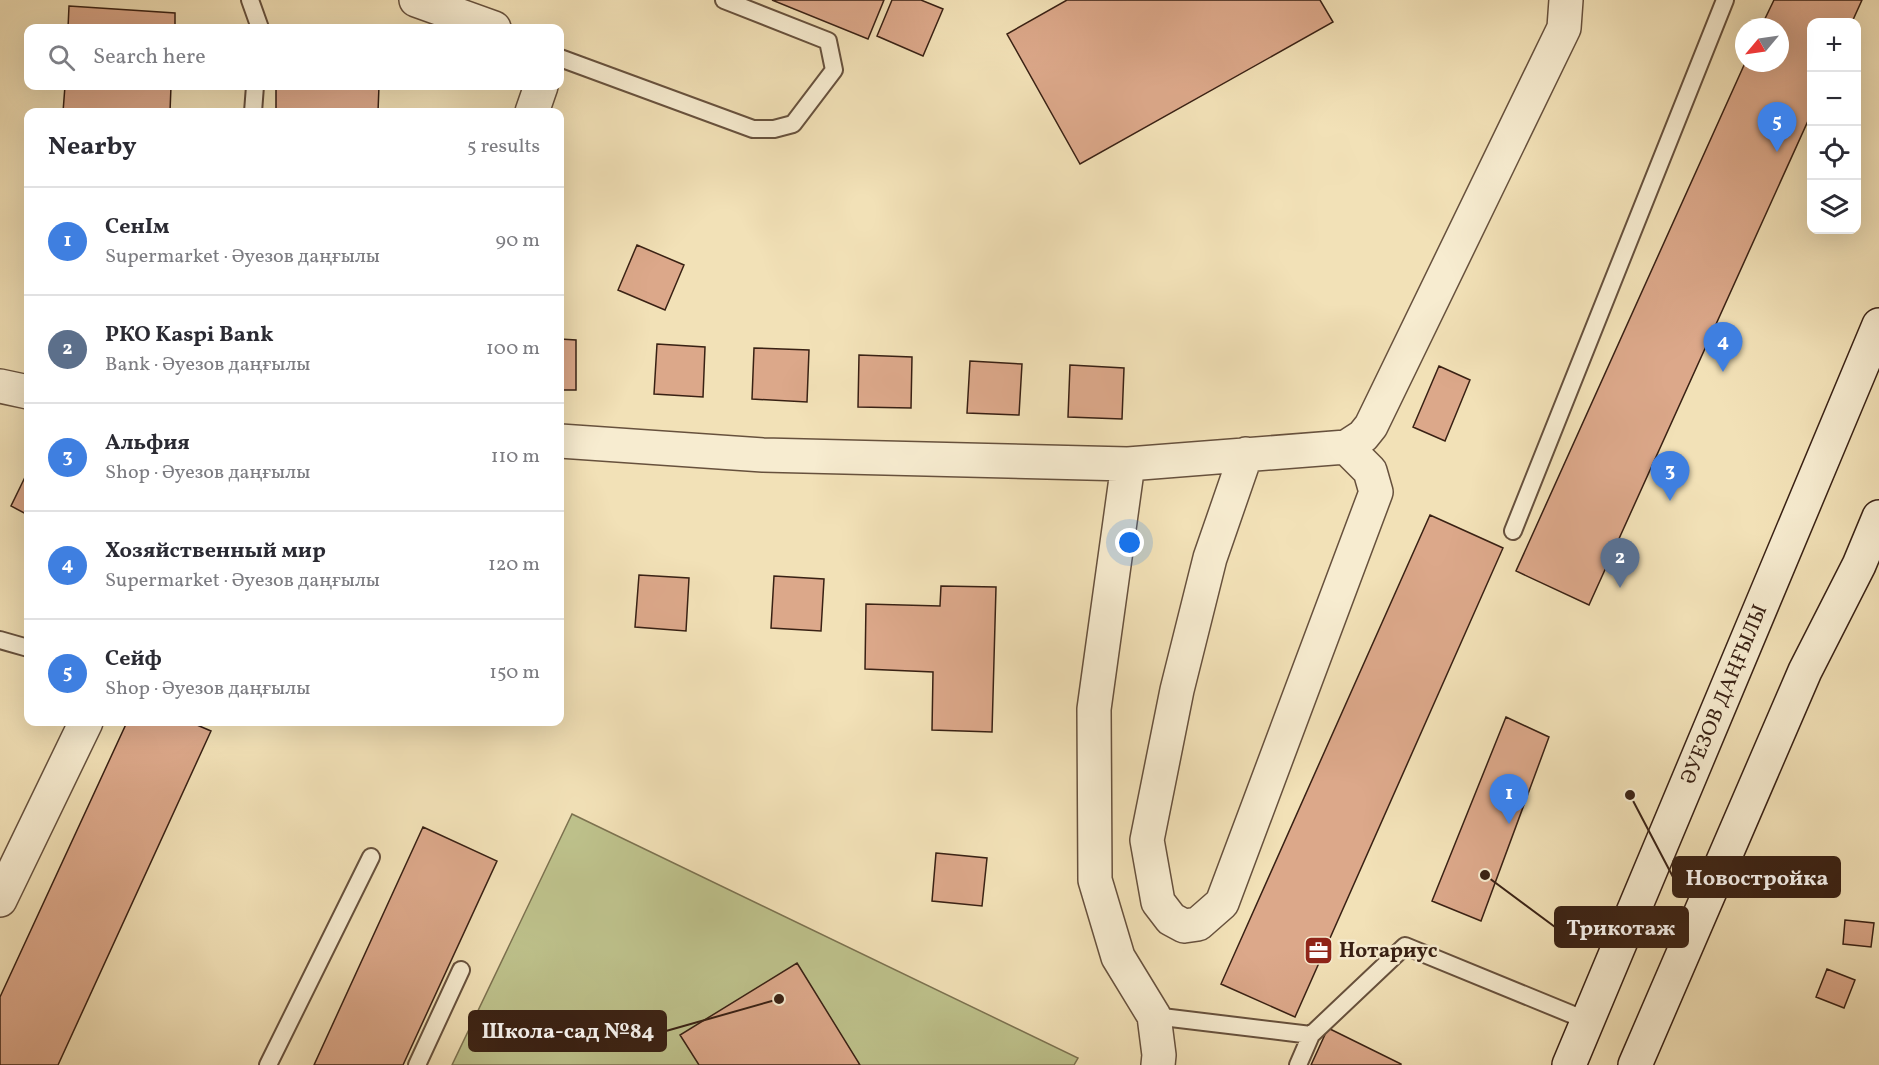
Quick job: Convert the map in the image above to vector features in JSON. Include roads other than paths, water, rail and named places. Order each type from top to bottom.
[{"type":"street","points":[[416,0],[483,24]]},
{"type":"street","points":[[564,441],[762,455],[1128,464],[1346,447],[1363,436],[1371,426],[1563,28],[1566,0]]},
{"type":"street","points":[[533,108],[540,90]]},
{"type":"street","name":"ӘУЕЗОВ ДАҢҒЫЛЫ","points":[[1569,1065],[1879,325]]},
{"type":"street","points":[[0,386],[24,391]]},
{"type":"street","points":[[1246,454],[1207,569],[1177,690],[1147,840],[1158,902],[1171,919],[1184,926],[1198,924],[1222,903],[1376,492],[1370,471],[1346,447]]},
{"type":"street","points":[[1128,464],[1094,709],[1095,880],[1118,957],[1154,1016],[1160,1055],[1158,1065]]},
{"type":"street","points":[[1635,1065],[1805,671],[1869,565],[1879,518]]},
{"type":"street","points":[[0,900],[84,726]]},
{"type":"lane","points":[[250,0],[259,24]]},
{"type":"lane","points":[[564,59],[753,129],[774,129],[794,124],[834,70],[828,41],[724,0]]},
{"type":"lane","points":[[1513,531],[1725,0]]},
{"type":"lane","points":[[253,108],[255,90]]},
{"type":"lane","points":[[0,640],[24,647]]},
{"type":"lane","points":[[268,1065],[371,857]]},
{"type":"lane","points":[[1298,1065],[1311,1035],[1405,946],[1588,1021]]},
{"type":"lane","points":[[417,1065],[461,970]]},
{"type":"lane","points":[[1154,1016],[1311,1035]]},
{"type":"place","name":"Сейф","points":[[1777,152]]},
{"type":"place","name":"Хозяйственный мир","points":[[1723,372]]},
{"type":"place","name":"Альфия","points":[[1670,501]]},
{"type":"place","name":"РКО Kaspi Bank","points":[[1620,588]]},
{"type":"place","name":"Новостройка","points":[[1630,795]]},
{"type":"place","name":"СенIм","points":[[1509,824]]},
{"type":"place","name":"Трикотаж","points":[[1485,875]]},
{"type":"place","name":"Нотариус","points":[[1318,951]]},
{"type":"place","name":"Школа-сад №84","points":[[779,999]]}]
